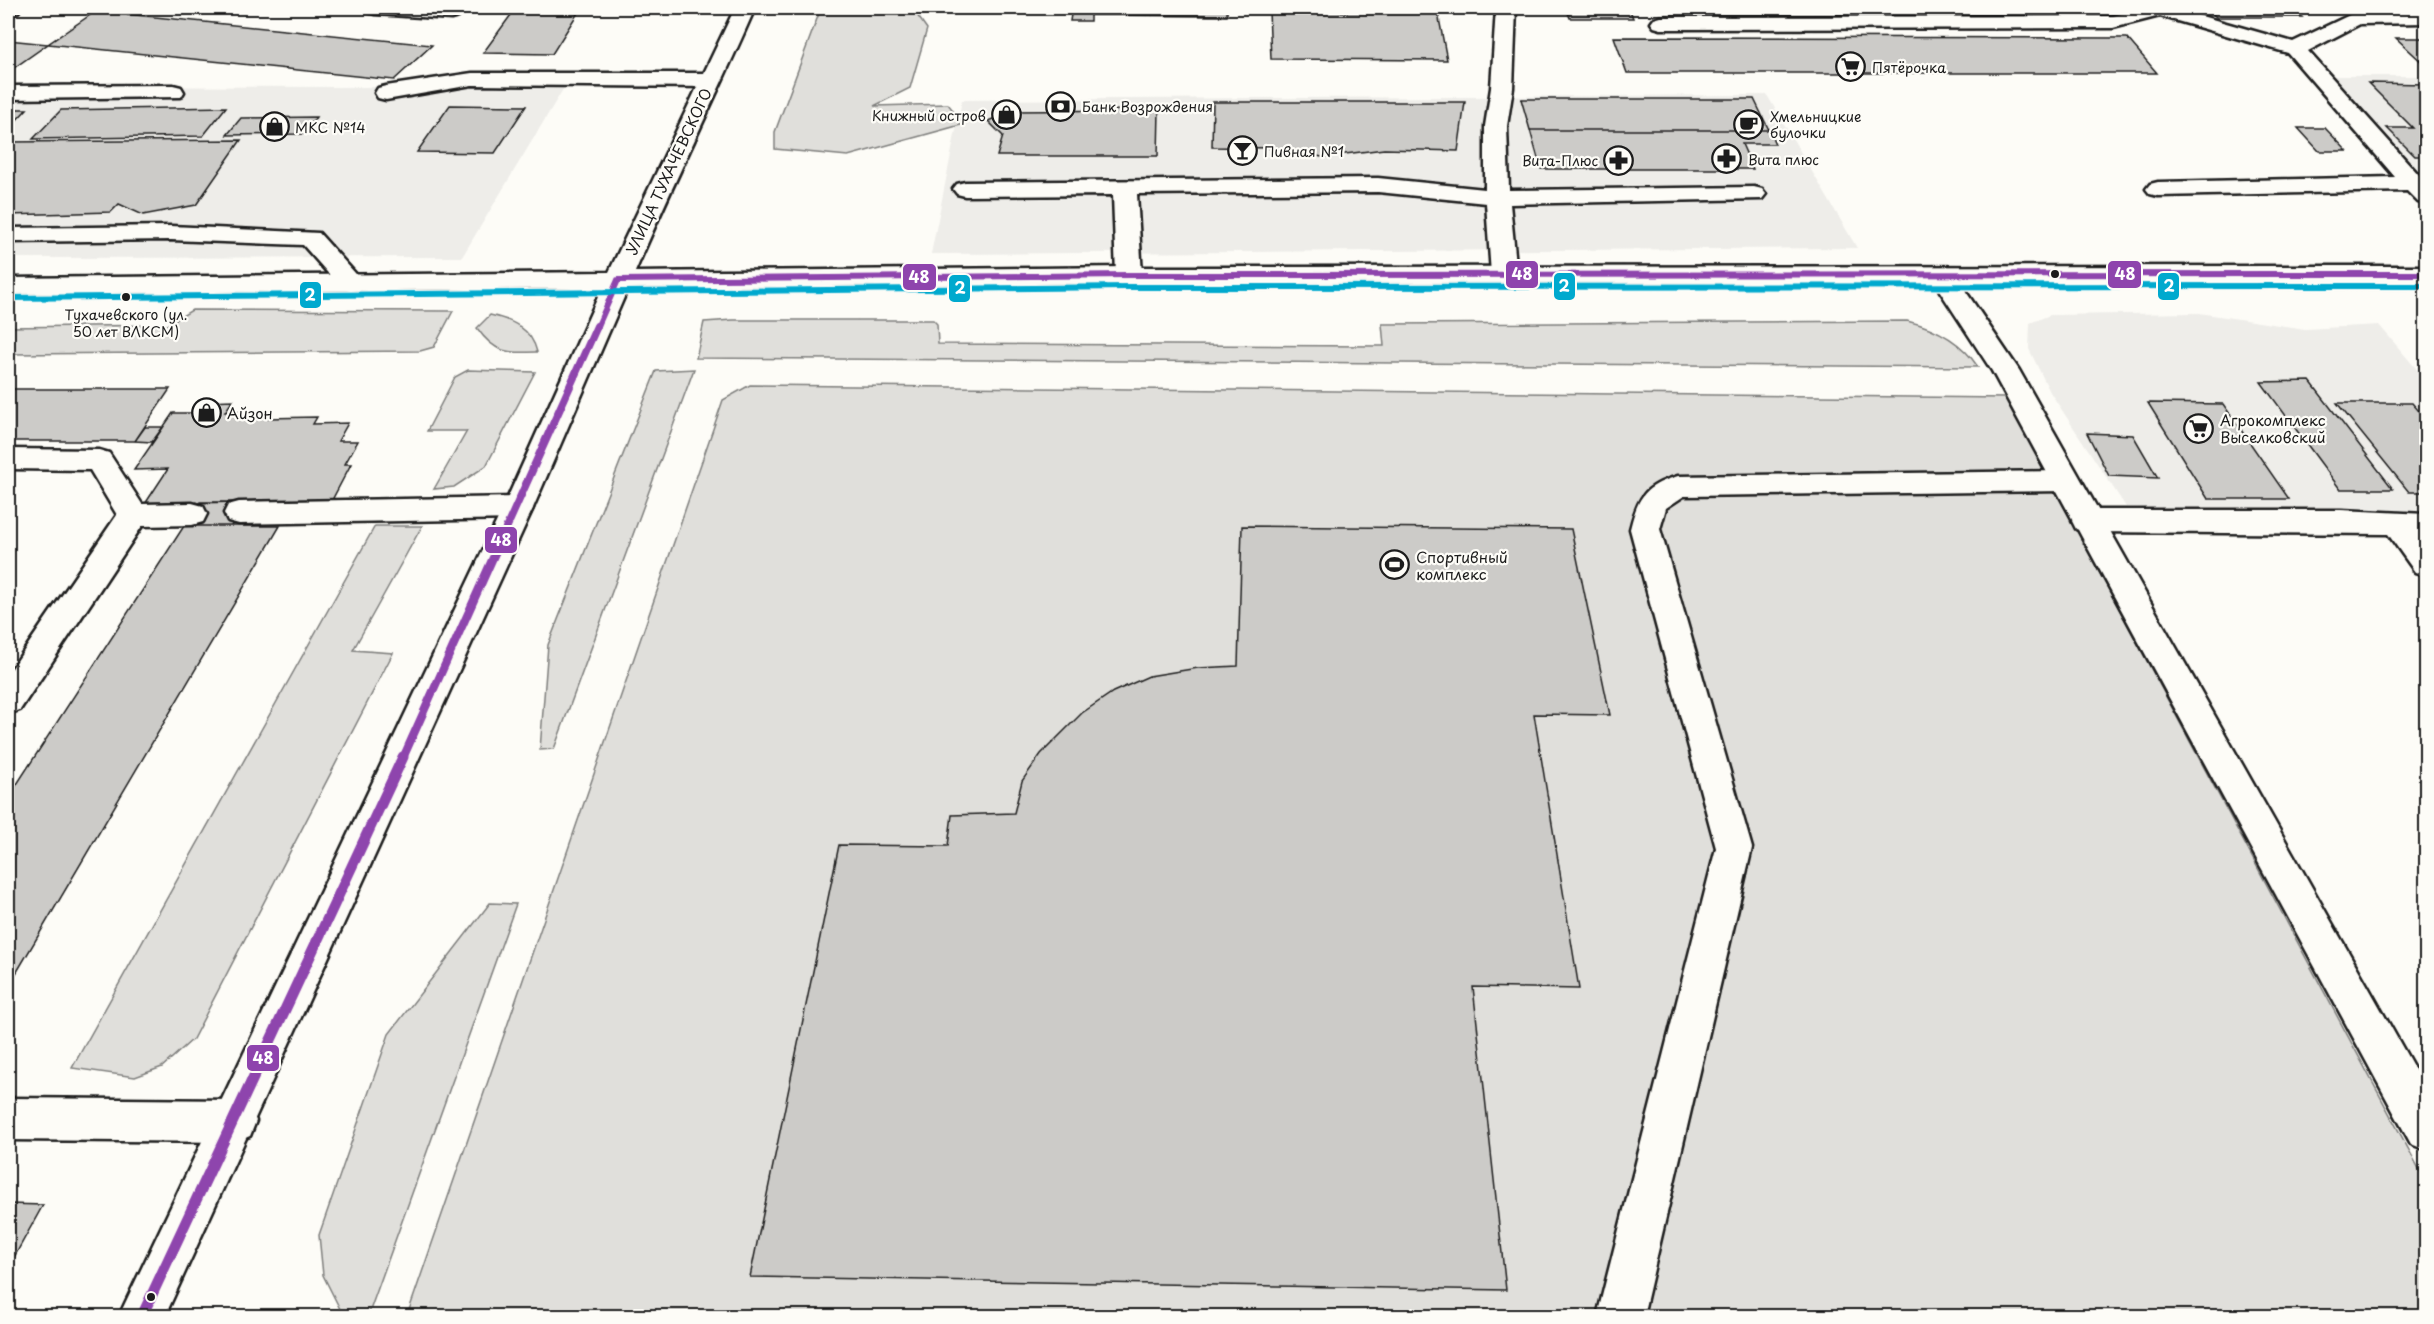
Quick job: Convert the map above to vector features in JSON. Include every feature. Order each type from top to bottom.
[{"type":"street","points":[[375,8],[451,13],[454,8]]},
{"type":"street","name":"УЛИЦА ТУХАЧЕВСКОГО","points":[[142,1317],[518,508],[618,280],[745,8]]},
{"type":"street","points":[[1504,274],[1497,197],[1496,126],[1502,88],[1506,8]]},
{"type":"street","points":[[1661,23],[2114,22],[2158,9],[2295,49],[2422,187]]},
{"type":"street","points":[[2295,49],[2356,18],[2427,17]]},
{"type":"street","points":[[386,93],[472,79],[711,80]]},
{"type":"street","points":[[8,93],[173,92]]},
{"type":"street","points":[[965,189],[1378,184],[1497,197],[1755,194]]},
{"type":"street","points":[[1125,187],[1129,275]]},
{"type":"street","points":[[2158,189],[2422,187]]},
{"type":"street","points":[[8,235],[171,233],[310,238],[351,282]]},
{"type":"street","points":[[8,286],[1129,275],[2427,274]]},
{"type":"street","points":[[1943,276],[1991,345],[2427,1130]]},
{"type":"street","points":[[8,459],[99,460],[133,515]]},
{"type":"street","points":[[1620,1317],[1734,848],[1645,529],[1652,502],[1678,486],[2065,481]]},
{"type":"street","points":[[239,513],[518,508]]},
{"type":"street","points":[[133,515],[192,514]]},
{"type":"street","points":[[8,700],[133,515]]},
{"type":"street","points":[[2087,520],[2342,520],[2427,525]]},
{"type":"street","points":[[2396,523],[2427,564]]},
{"type":"street","points":[[8,1119],[235,1121]]},
{"type":"shaded area","points":[[821,8],[912,8],[927,29],[910,88],[874,106],[948,104],[964,124],[848,156],[775,149],[775,132]]},
{"type":"shaded area","points":[[468,71],[574,71],[462,257],[8,258],[8,86],[383,87]]},
{"type":"shaded area","points":[[2332,76],[2426,76],[2426,179],[2405,158]]},
{"type":"shaded area","points":[[1767,95],[1857,248],[931,254],[962,100]]},
{"type":"shaded area","points":[[192,310],[453,311],[434,347],[420,351],[8,354],[8,327],[167,325]]},
{"type":"shaded area","points":[[2199,313],[2305,329],[2379,325],[2426,380],[2426,511],[2126,507],[2050,392],[2029,349],[2030,323],[2050,315]]},
{"type":"shaded area","points":[[490,315],[520,326],[530,337],[537,352],[510,352],[490,343],[477,328]]},
{"type":"shaded area","points":[[933,320],[937,324],[938,344],[1384,346],[1382,324],[1907,321],[1928,327],[1947,337],[1964,350],[1978,367],[696,358],[704,322]]},
{"type":"shaded area","points":[[694,369],[554,749],[540,750],[548,645],[656,371]]},
{"type":"shaded area","points":[[468,370],[535,372],[486,466],[454,487],[434,489],[467,431],[427,431],[455,377]]},
{"type":"shaded area","points":[[750,385],[2006,398],[2426,1182],[2426,1316],[407,1316],[723,400]]},
{"type":"shaded area","points":[[375,526],[422,526],[353,650],[393,653],[193,1039],[162,1067],[135,1077],[72,1068]]},
{"type":"shaded area","points":[[490,903],[516,904],[368,1316],[347,1316],[342,1313],[323,1275],[319,1235],[389,1034]]},
{"type":"building","points":[[516,8],[581,8],[552,54],[483,53]]},
{"type":"building","points":[[1072,8],[1227,8],[1227,16],[1090,15],[1090,21],[1070,21]]},
{"type":"building","points":[[1368,8],[1437,8],[1447,60],[1271,59],[1269,11],[1368,12]]},
{"type":"building","points":[[1566,8],[1629,8],[1633,18],[1570,18]]},
{"type":"building","points":[[2207,8],[2293,8],[2302,17],[2216,17]]},
{"type":"building","points":[[96,11],[432,45],[394,80],[48,44]]},
{"type":"building","points":[[1614,37],[2127,38],[2157,73],[1627,73]]},
{"type":"building","points":[[2396,38],[2426,38],[2426,66]]},
{"type":"building","points":[[8,40],[48,44],[8,72]]},
{"type":"building","points":[[2368,83],[2426,84],[2426,156],[2415,156],[2387,128],[2413,128]]},
{"type":"building","points":[[1521,99],[1754,99],[1769,130],[1530,130]]},
{"type":"building","points":[[1213,102],[1465,102],[1458,151],[1384,149],[1322,157],[1274,148],[1212,147]]},
{"type":"building","points":[[450,105],[526,106],[495,153],[417,152]]},
{"type":"building","points":[[226,107],[203,136],[33,139],[61,110]]},
{"type":"building","points":[[8,109],[27,109],[8,129]]},
{"type":"building","points":[[1159,110],[1158,156],[997,156],[1003,136],[988,121],[1012,111]]},
{"type":"building","points":[[316,117],[304,134],[227,135],[241,118]]},
{"type":"building","points":[[2298,128],[2325,128],[2347,151],[2319,151]]},
{"type":"building","points":[[1530,130],[1769,130],[1775,144],[1742,144],[1753,169],[1541,169]]},
{"type":"building","points":[[241,140],[196,205],[143,215],[119,204],[111,212],[8,215],[8,142]]},
{"type":"building","points":[[2310,381],[2393,489],[2340,489],[2261,382]]},
{"type":"building","points":[[8,389],[170,389],[135,441],[8,441]]},
{"type":"building","points":[[233,400],[225,412],[270,412],[266,418],[317,417],[313,424],[348,423],[338,441],[358,441],[345,464],[351,464],[332,500],[145,504],[168,469],[134,470],[173,413],[197,413],[205,401]]},
{"type":"building","points":[[2148,403],[2223,404],[2289,499],[2208,499]]},
{"type":"building","points":[[2337,403],[2412,403],[2426,419],[2426,492],[2409,492]]},
{"type":"building","points":[[145,427],[163,427],[152,442],[135,441]]},
{"type":"building","points":[[2087,433],[2133,435],[2158,478],[2109,476]]},
{"type":"building","points":[[200,502],[247,502],[231,526],[184,526]]},
{"type":"building","points":[[184,526],[280,526],[8,987],[8,798]]},
{"type":"building","points":[[1242,526],[1571,529],[1610,715],[1534,714],[1579,989],[1473,987],[1506,1290],[750,1277],[839,845],[948,846],[952,815],[1014,813],[1022,781],[1041,754],[1082,713],[1113,692],[1149,676],[1198,668],[1238,666]]},
{"type":"building","points":[[8,1204],[43,1205],[8,1268]]},
{"type":"transit line","name":"48","points":[[618,280],[1129,275],[2426,274]]},
{"type":"transit line","name":"48","points":[[142,1316],[384,800],[618,280]]},
{"type":"transit line","name":"2","points":[[8,298],[1129,287],[2426,286]]},
{"type":"place","name":"Пятёрочка","points":[[1851,67]]},
{"type":"place","name":"Банк Возрождения","points":[[1061,106]]},
{"type":"place","name":"Книжный остров","points":[[1007,115]]},
{"type":"place","name":"Хмельницкие булочки","points":[[1749,124]]},
{"type":"place","name":"МКС №14","points":[[274,127]]},
{"type":"place","name":"Пивная №1","points":[[1243,151]]},
{"type":"place","name":"Вита плюс","points":[[1727,159]]},
{"type":"place","name":"Вита-Плюс","points":[[1619,160]]},
{"type":"place","name":"Тухачевского (ул. 50 лет ВЛКСМ)","points":[[126,297]]},
{"type":"place","name":"Айзон","points":[[206,412]]},
{"type":"place","name":"Агрокомплекс Выселковский","points":[[2199,428]]},
{"type":"place","name":"Спортивный комплекс","points":[[1395,565]]}]
